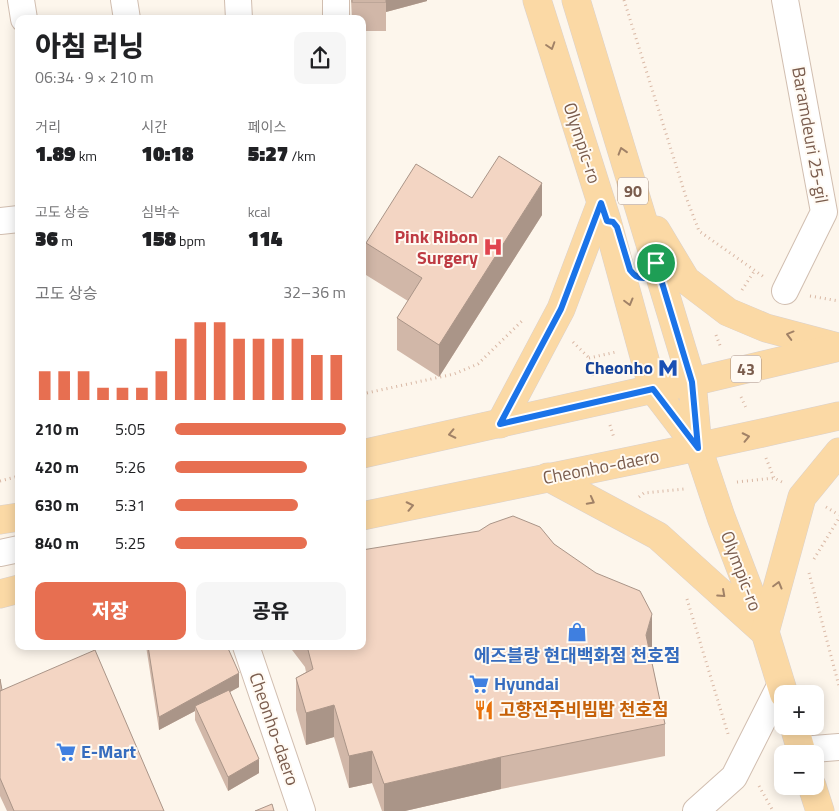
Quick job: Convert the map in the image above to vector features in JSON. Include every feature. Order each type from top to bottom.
[{"type":"main road","name":"Olympic-ro","points":[[537,0],[604,212],[653,389],[698,448]]},
{"type":"main road","name":"Olympic-ro","points":[[576,0],[692,382],[698,448],[721,517],[765,632],[781,685]]},
{"type":"main road","points":[[635,196],[686,280],[728,312],[766,328],[838,347]]},
{"type":"main road","points":[[500,424],[561,309],[604,212],[617,227],[630,270],[634,274],[639,278],[644,278],[650,274],[656,263]]},
{"type":"main road","name":"43","points":[[366,453],[692,382],[838,347]]},
{"type":"main road","name":"Cheonho-daero","points":[[366,515],[698,448],[839,416]]},
{"type":"main road","points":[[548,477],[658,536],[765,632],[802,498],[839,452]]},
{"type":"main road","points":[[0,520],[15,518]]},
{"type":"main road","points":[[815,795],[820,811]]},
{"type":"street","points":[[20,0],[23,15]]},
{"type":"street","points":[[124,0],[127,15]]},
{"type":"street","points":[[238,0],[238,15]]},
{"type":"street","points":[[336,0],[336,15]]},
{"type":"street","name":"Baramdeuri 25-gil","points":[[785,0],[824,212],[785,291]]},
{"type":"street","points":[[0,221],[15,219]]},
{"type":"street","points":[[0,553],[15,550]]},
{"type":"street","name":"Cheonho-daero","points":[[247,650],[302,811]]},
{"type":"street","points":[[696,811],[734,777],[774,704]]},
{"type":"street","points":[[799,743],[839,747]]},
{"type":"path","points":[[624,0],[686,197],[699,231],[785,291]]},
{"type":"path","points":[[740,292],[755,270]]},
{"type":"path","points":[[366,393],[454,374],[478,364],[524,319]]},
{"type":"path","points":[[569,338],[589,358],[592,374]]},
{"type":"path","points":[[589,358],[608,353]]},
{"type":"path","points":[[0,481],[15,477]]},
{"type":"path","points":[[813,560],[839,518]]},
{"type":"path","points":[[808,568],[839,686]]},
{"type":"path","points":[[687,599],[731,745],[744,758],[773,811]]},
{"type":"building","points":[[352,0],[386,0],[386,2],[352,2]]},
{"type":"building","points":[[499,156],[542,183],[439,345],[397,318],[422,278],[366,243],[416,164],[472,198]]},
{"type":"building","name":"Hyundai","points":[[513,516],[540,527],[554,544],[596,573],[640,591],[652,614],[646,635],[665,724],[501,757],[384,784],[372,751],[349,756],[334,705],[306,713],[296,678],[313,669],[308,650],[366,650],[366,549],[479,531],[490,524]]},
{"type":"building","name":"E-Mart","points":[[95,650],[164,811],[14,811],[0,778],[0,691]]},
{"type":"building","points":[[149,650],[229,650],[239,673],[159,717]]},
{"type":"building","points":[[229,690],[259,759],[228,777],[195,706]]},
{"type":"building","points":[[272,804],[274,811],[255,811]]},
{"type":"place","name":"Pink Ribon Surgery","points":[[493,247]]},
{"type":"place","name":"Cheonho","points":[[668,368]]},
{"type":"place","name":"에즈블랑 현대백화점 천호점","points":[[577,632]]},
{"type":"place","name":"Hyundai","points":[[479,684]]},
{"type":"place","name":"고향전주비빔밥 천호점","points":[[484,710]]},
{"type":"place","name":"E-Mart","points":[[66,752]]},
{"type":"route","points":[[601,203],[607,221],[613,222],[617,227],[630,270],[639,278],[644,278],[650,274],[656,263],[692,382],[698,448],[653,389],[500,424],[561,309],[601,203]]}]
